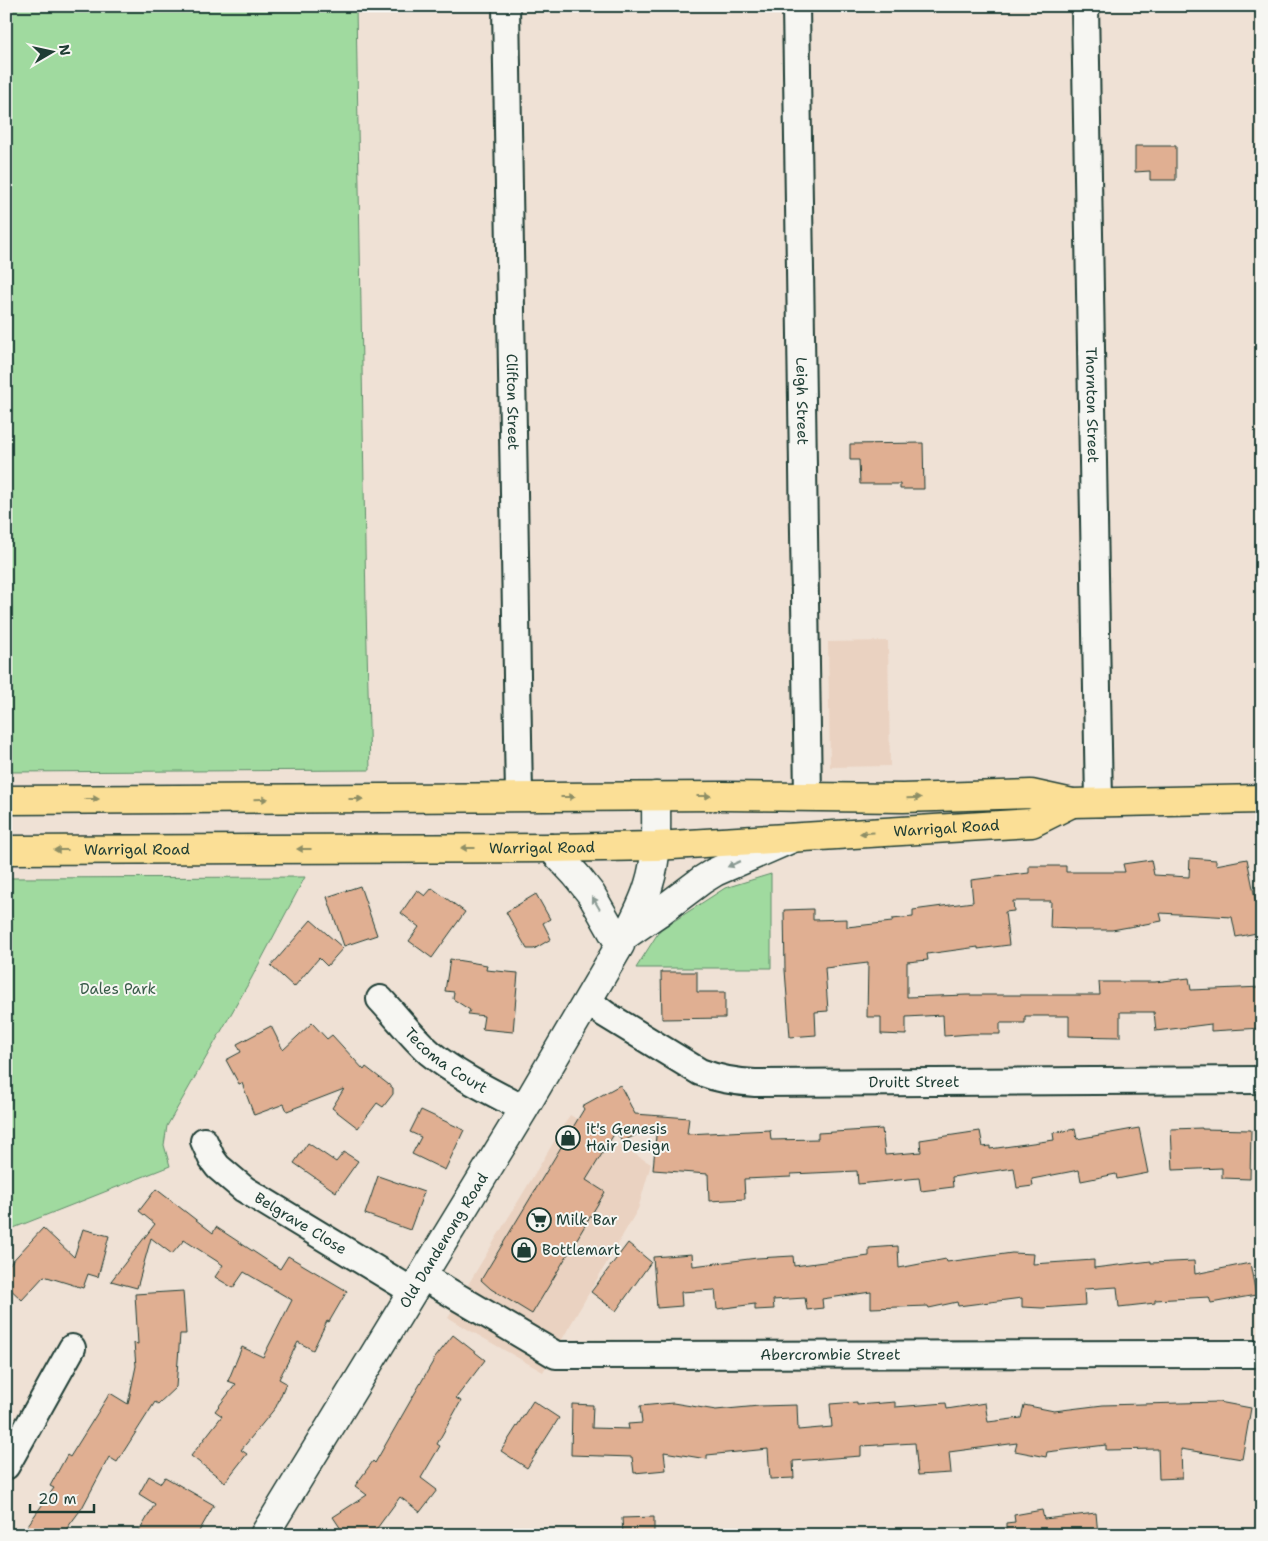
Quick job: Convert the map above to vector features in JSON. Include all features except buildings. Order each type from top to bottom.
[{"type":"highway","name":"Warrigal Road","points":[[6,800],[656,796],[903,798],[1031,794],[1072,804],[1262,799]]},
{"type":"highway","name":"Warrigal Road","points":[[6,850],[656,846],[1032,823],[1072,804]]},
{"type":"main road","name":"Old Dandenong Road","points":[[265,1535],[524,1109],[623,940],[650,883],[656,846],[656,796]]},
{"type":"main road","points":[[551,848],[591,894],[623,940],[715,872],[795,837]]},
{"type":"street","name":"Clifton Street","points":[[506,6],[519,798]]},
{"type":"street","name":"Leigh Street","points":[[796,6],[808,796]]},
{"type":"street","name":"Thornton Street","points":[[1084,6],[1099,803]]},
{"type":"street","name":"Tecoma Court","points":[[380,999],[417,1040],[439,1060],[524,1109]]},
{"type":"street","name":"Druitt Street","points":[[588,1002],[700,1072],[737,1082],[755,1084],[1262,1080]]},
{"type":"street","name":"Belgrave Close","points":[[204,1140],[212,1159],[218,1167],[244,1189],[417,1283]]},
{"type":"street","name":"Abercrombie Street","points":[[417,1283],[556,1355],[1262,1354]]},
{"type":"street","points":[[6,1466],[72,1348]]},
{"type":"shaded area","points":[[888,641],[890,766],[830,767],[828,642]]},
{"type":"shaded area","points":[[570,1115],[651,1164],[638,1209],[543,1372],[448,1318]]},
{"type":"green space","points":[[6,6],[356,6],[370,770],[6,772]]},
{"type":"green space","points":[[771,874],[771,968],[636,968],[660,930],[725,888]]},
{"type":"green space","name":"Dales Park","points":[[305,877],[251,979],[167,1126],[164,1145],[170,1166],[6,1231],[6,878]]},
{"type":"place","name":"it's Genesis Hair Design","points":[[568,1138]]},
{"type":"place","name":"Milk Bar","points":[[539,1220]]},
{"type":"place","name":"Bottlemart","points":[[524,1250]]}]
